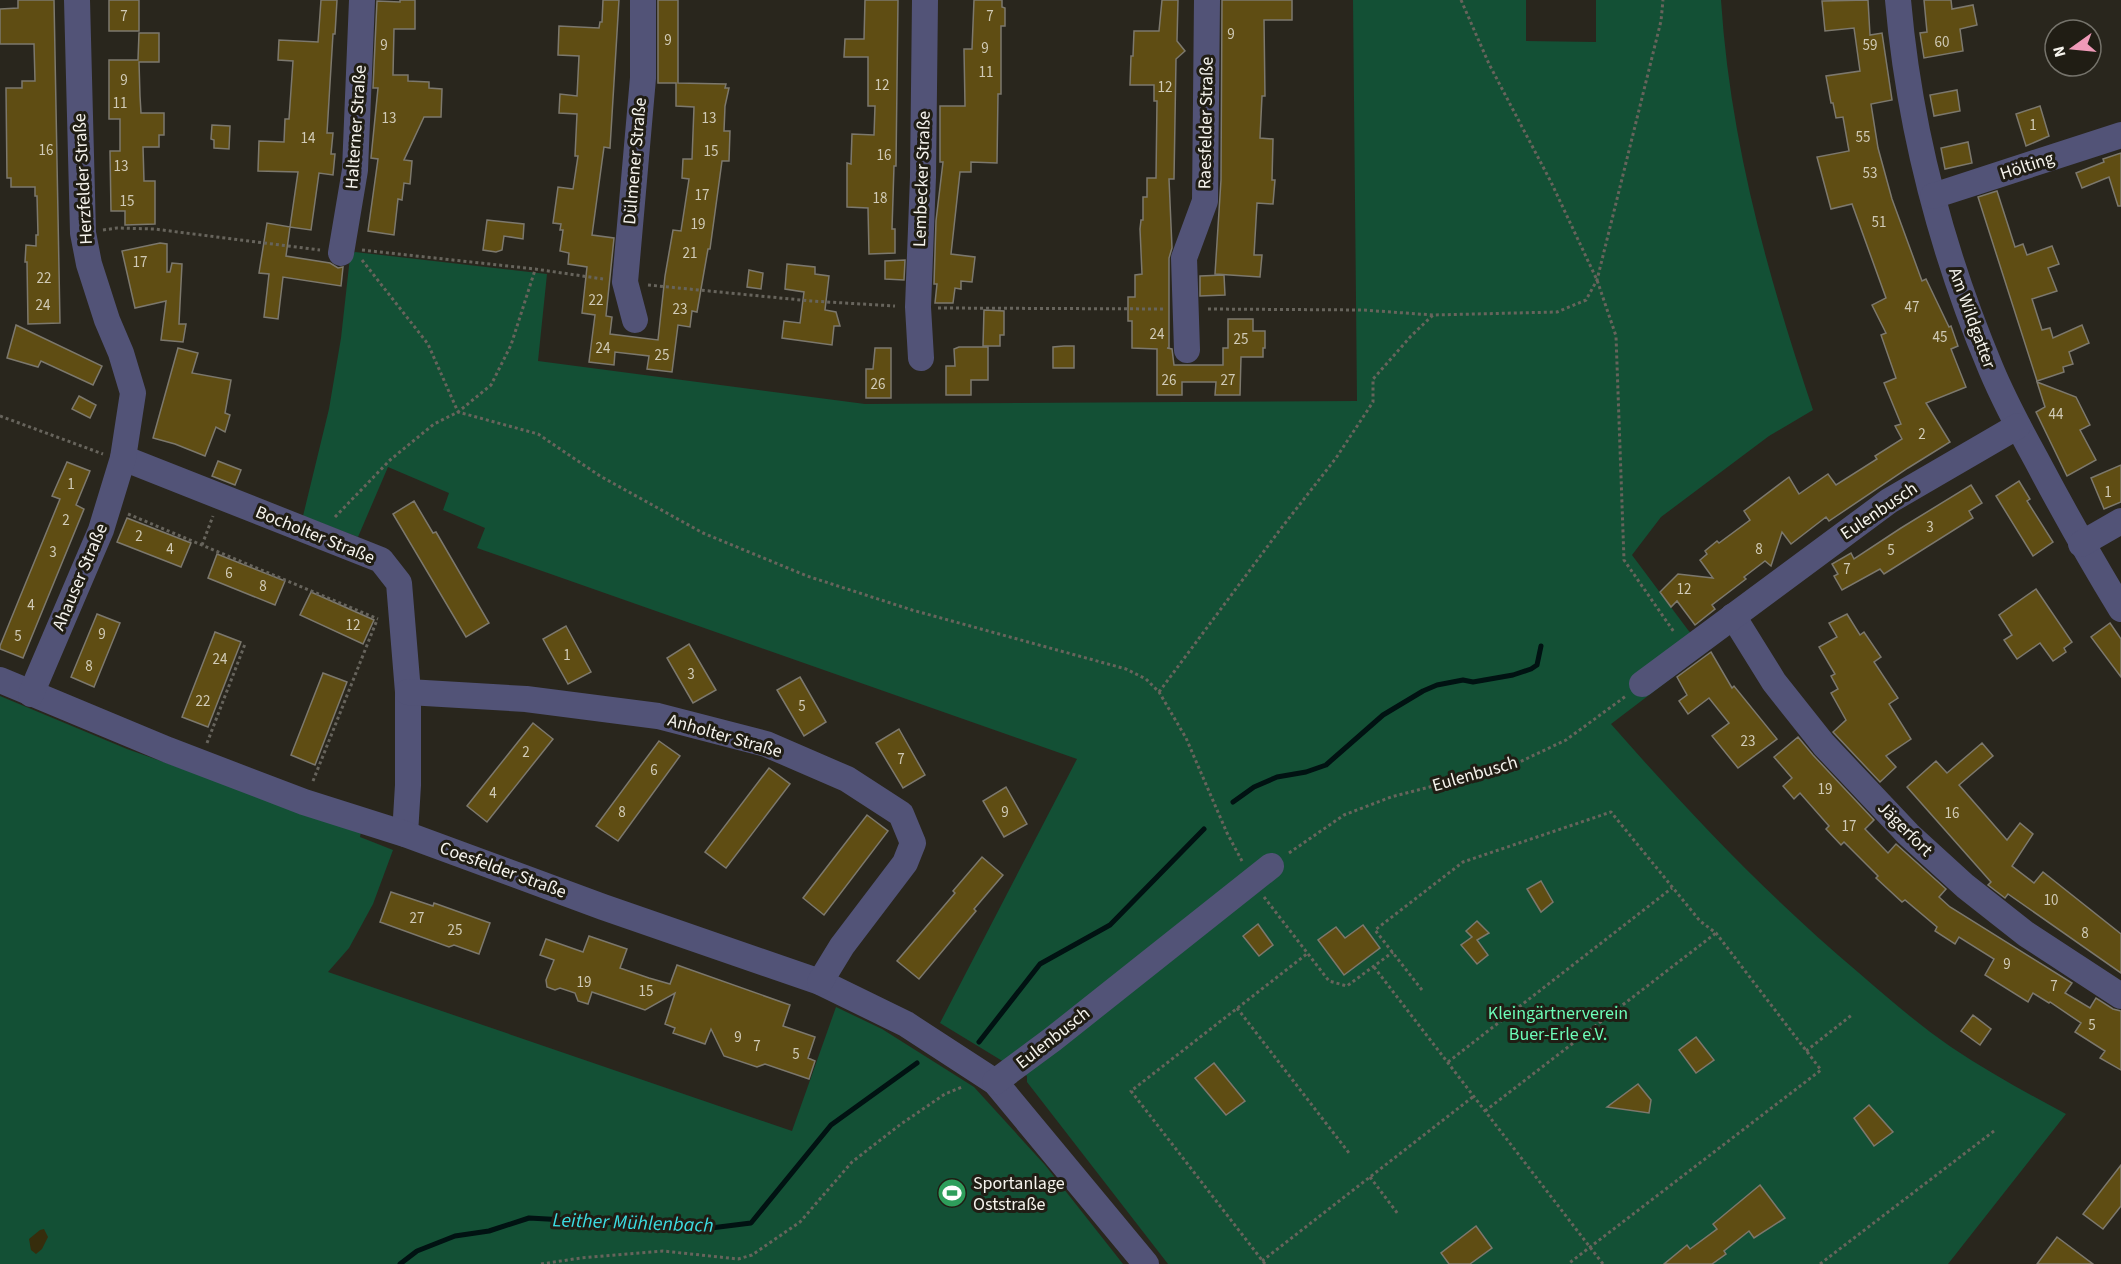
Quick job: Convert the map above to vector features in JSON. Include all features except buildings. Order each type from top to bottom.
[{"type":"street","name":"Herzfelder Straße","points":[[77,0],[83,233],[88,264],[121,353],[133,393],[123,458]]},
{"type":"street","name":"Halterner Straße","points":[[341,253],[355,170],[362,0]]},
{"type":"street","name":"Dülmener Straße","points":[[635,320],[625,282],[643,78],[643,0]]},
{"type":"street","name":"Lembecker Straße","points":[[921,358],[918,308],[923,177],[925,0]]},
{"type":"street","name":"Raesfelder Straße","points":[[1187,350],[1184,258],[1205,201],[1207,0]]},
{"type":"street","name":"Am Wildgatter","points":[[1898,0],[1902,49],[1916,130],[1932,196],[1970,314],[1992,371],[2018,426],[2081,544],[2121,609]]},
{"type":"street","name":"Hölting","points":[[1932,196],[2121,135]]},
{"type":"street","name":"Eulenbusch","points":[[1642,684],[1889,501],[2018,426]]},
{"type":"street","name":"Bocholter Straße","points":[[123,458],[381,560],[399,583],[408,692],[408,785],[405,834]]},
{"type":"street","name":"Ahauser Straße","points":[[31,694],[101,530],[123,458]]},
{"type":"street","points":[[2081,544],[2121,521]]},
{"type":"street","name":"Jägerfort","points":[[1733,616],[1774,682],[1824,745],[1908,834],[1965,886],[2026,934],[2121,996]]},
{"type":"street","name":"Coesfelder Straße","points":[[0,680],[304,802],[405,834],[603,907],[820,981],[906,1024],[995,1082],[1146,1264]]},
{"type":"street","name":"Anholter Straße","points":[[408,692],[526,699],[658,716],[766,744],[847,779],[901,814],[913,843],[905,862],[842,946],[820,981]]},
{"type":"street","name":"Eulenbusch","points":[[995,1082],[1053,1039],[1262,872]]},
{"type":"path","points":[[1461,0],[1490,64],[1551,182],[1597,280],[1616,336],[1624,560],[1688,650]]},
{"type":"path","points":[[458,412],[428,344],[358,255],[357,249],[535,269],[625,282],[811,301],[918,308],[1363,310],[1433,315],[1557,312],[1586,300],[1597,280],[1661,21],[1663,0]]},
{"type":"path","points":[[83,233],[117,228],[154,229],[341,253]]},
{"type":"path","points":[[317,536],[390,460],[434,424],[458,412],[491,385],[511,345],[535,269]]},
{"type":"path","points":[[1159,692],[1278,531],[1336,458],[1373,402],[1373,379],[1433,315]]},
{"type":"path","points":[[458,412],[538,434],[600,477],[703,533],[807,576],[912,610],[1126,669],[1146,679],[1159,692],[1186,738],[1227,832],[1262,872],[1308,953],[1329,981],[1347,986],[1393,952]]},
{"type":"path","points":[[0,416],[98,453],[123,458]]},
{"type":"path","points":[[202,545],[220,497]]},
{"type":"path","points":[[109,505],[378,619],[403,632]]},
{"type":"path","points":[[304,802],[378,619]]},
{"type":"path","points":[[200,762],[245,644]]},
{"type":"path","name":"Eulenbusch","points":[[1262,872],[1344,815],[1391,797],[1511,766],[1566,740],[1642,684]]},
{"type":"path","points":[[1422,990],[1375,930],[1463,862],[1611,812],[1700,921],[1716,933],[1821,1070],[1568,1264]]},
{"type":"path","points":[[1448,1062],[1672,888]]},
{"type":"path","points":[[1485,1111],[1716,933]]},
{"type":"path","points":[[1308,953],[1131,1091],[1264,1262],[1474,1096]]},
{"type":"path","points":[[1374,967],[1603,1264]]},
{"type":"path","points":[[1237,1008],[1349,1153]]},
{"type":"path","points":[[1806,1051],[1853,1014]]},
{"type":"path","points":[[541,1264],[663,1251],[738,1259],[752,1255],[800,1222],[852,1162],[901,1124],[945,1094],[970,1083],[995,1082]]},
{"type":"path","points":[[1820,1264],[1994,1131]]},
{"type":"path","points":[[1370,1177],[1398,1214]]},
{"type":"green space","name":"Kleingärtnerverein Buer-Erle e.V.","points":[[1353,0],[1526,0],[1526,41],[1596,42],[1596,0],[1721,0],[1726,53],[1742,157],[1766,259],[1813,410],[1769,436],[1661,517],[1632,555],[1688,630],[1707,651],[1611,724],[1700,822],[1793,915],[1882,992],[1951,1047],[1993,1074],[2066,1114],[1948,1264],[1168,1264],[1027,1082],[1027,1076],[940,1023],[1077,759],[477,548],[485,528],[443,510],[449,493],[388,467],[358,537],[303,516],[329,409],[341,338],[350,257],[355,252],[547,274],[538,361],[865,404],[1357,401]]},
{"type":"green space","points":[[0,696],[127,749],[361,832],[360,837],[393,850],[373,904],[349,948],[328,972],[792,1131],[836,1007],[882,1029],[974,1087],[1045,1165],[1123,1264],[0,1264]]},
{"type":"sand","points":[[44,1229],[48,1237],[42,1249],[36,1254],[31,1250],[29,1239]]},
{"type":"waterway","name":"Leither Mühlenbach","points":[[1233,802],[1254,787],[1277,777],[1306,772],[1326,765],[1383,715],[1423,691],[1437,685],[1463,680],[1473,682],[1513,675],[1531,669],[1537,665],[1541,646]]},
{"type":"waterway","name":"Leither Mühlenbach","points":[[979,1042],[1040,964],[1110,925],[1204,829]]},
{"type":"waterway","name":"Leither Mühlenbach","points":[[400,1264],[417,1251],[455,1236],[489,1231],[529,1218],[711,1228],[751,1223],[831,1125],[917,1063]]},
{"type":"place","name":"Sportanlage Oststraße","points":[[952,1193]]}]
